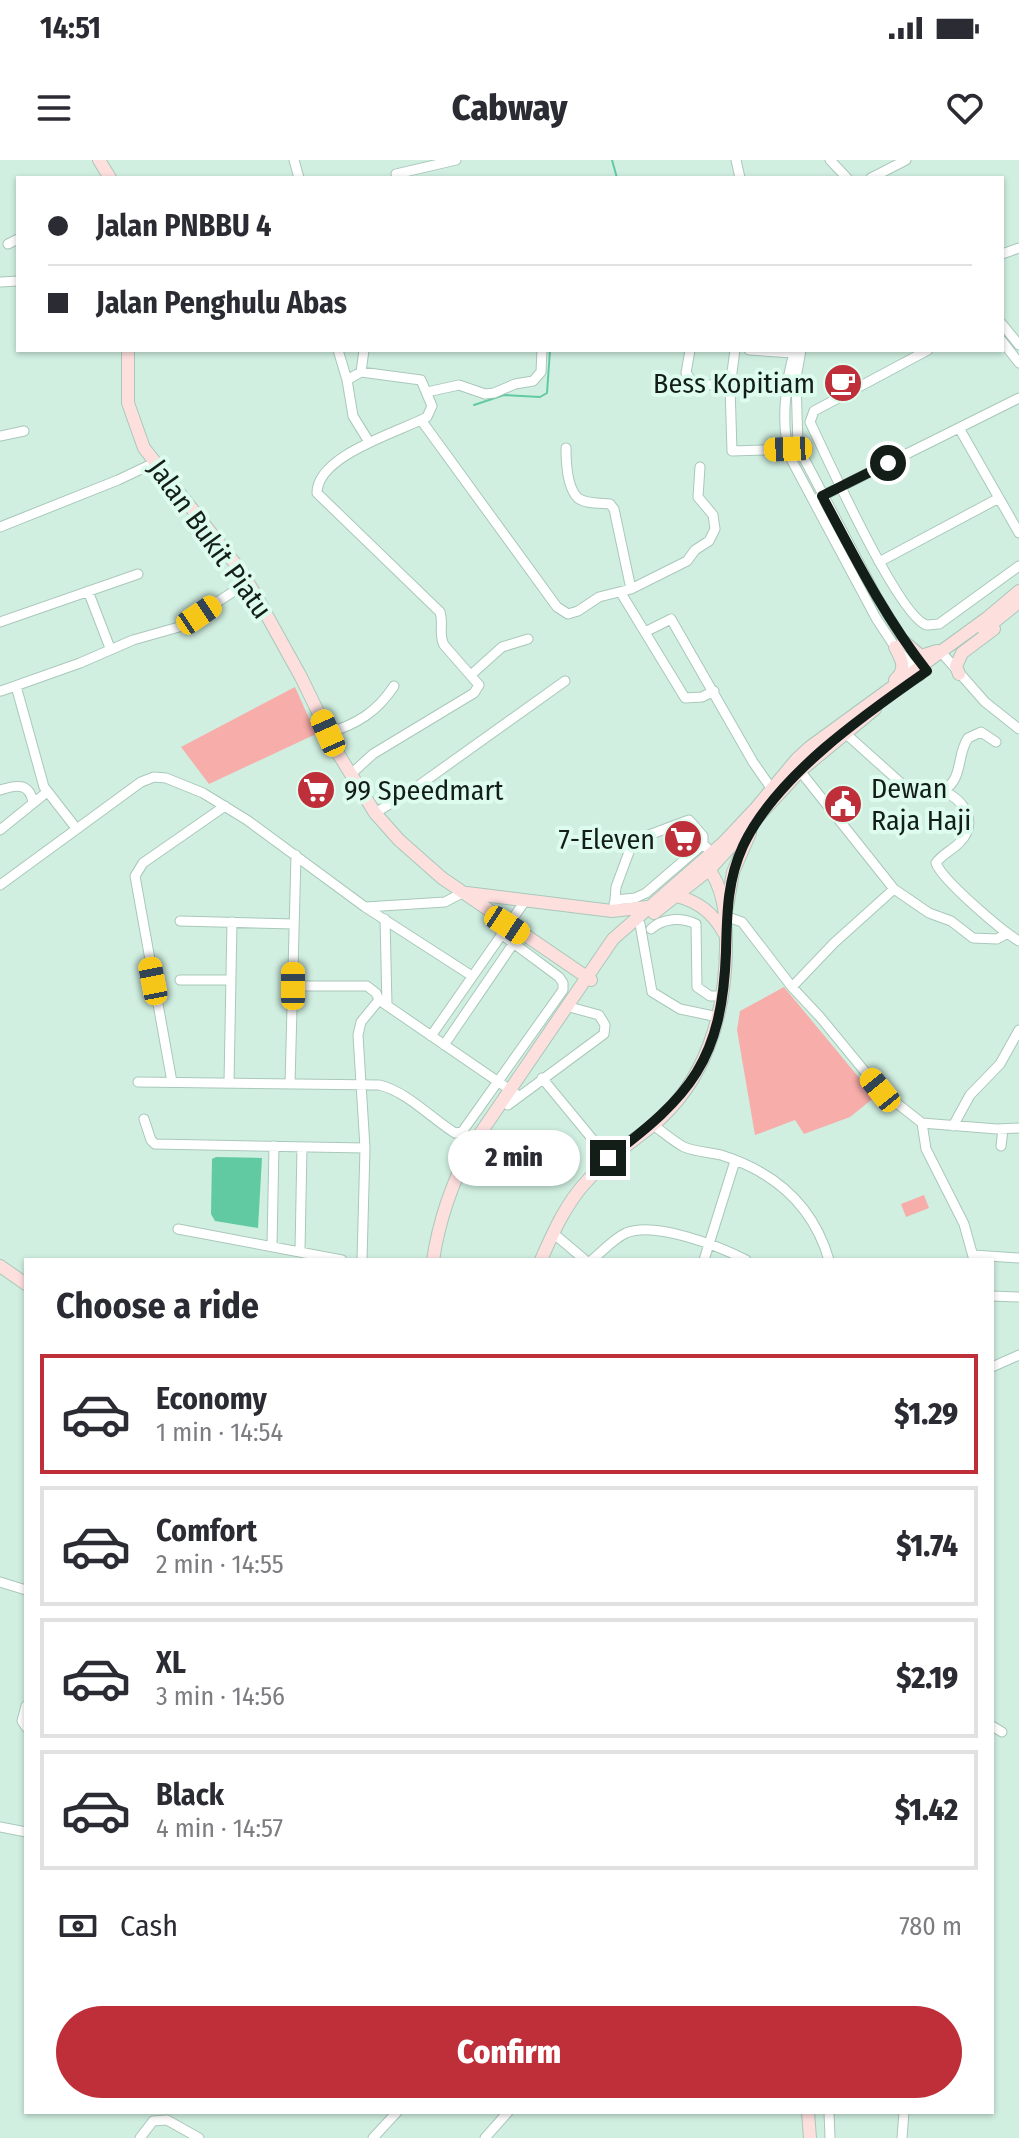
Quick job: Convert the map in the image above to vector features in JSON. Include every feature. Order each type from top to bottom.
[{"type":"main road","name":"Jalan Bukit Piatu","points":[[128,352],[127,386],[137,434],[154,463],[248,582],[301,677],[350,775],[375,813],[424,864],[464,892],[504,930],[590,978]]},
{"type":"main road","points":[[959,674],[956,666],[962,653],[997,627],[1019,591]]},
{"type":"main road","points":[[899,644],[921,656],[929,655],[1015,602]]},
{"type":"main road","points":[[830,732],[921,671],[1015,602]]},
{"type":"main road","points":[[725,916],[736,862],[776,791],[796,760],[901,675],[903,665],[899,644]]},
{"type":"main road","points":[[590,978],[615,950],[677,896],[707,857],[776,791],[921,671]]},
{"type":"main road","points":[[434,1258],[448,1205],[471,1147],[511,1097],[613,939],[765,811]]},
{"type":"main road","points":[[542,1258],[553,1233],[584,1184],[608,1158],[653,1125],[679,1100],[698,1072],[710,1046],[718,1017],[726,936],[720,890],[707,857]]},
{"type":"main road","points":[[464,892],[525,901],[641,910],[650,906]]},
{"type":"main road","points":[[677,896],[695,902],[710,913],[726,936]]},
{"type":"main road","points":[[0,1266],[24,1283]]},
{"type":"main road","points":[[808,2114],[810,2138]]},
{"type":"street","points":[[393,160],[396,176],[456,160]]},
{"type":"street","points":[[875,176],[906,160]]},
{"type":"street","points":[[832,161],[845,176]]},
{"type":"street","points":[[8,244],[16,240]]},
{"type":"street","points":[[1004,326],[1019,345]]},
{"type":"street","points":[[1004,344],[1019,363]]},
{"type":"street","points":[[339,352],[353,416],[369,442]]},
{"type":"street","points":[[361,372],[364,352]]},
{"type":"street","points":[[427,392],[459,385],[485,394],[533,381],[541,372],[542,352]]},
{"type":"street","points":[[690,352],[686,373],[690,382],[788,389]]},
{"type":"street","points":[[735,352],[730,387],[732,451],[793,448]]},
{"type":"street","points":[[797,352],[788,389],[793,448],[812,501],[856,583],[921,671]]},
{"type":"street","points":[[797,352],[793,448],[822,496],[899,644]]},
{"type":"street","points":[[924,352],[814,411],[810,422],[898,595],[927,625],[939,624],[1019,566]]},
{"type":"street","points":[[347,380],[361,372],[421,380],[432,406],[427,417],[345,456],[326,473],[317,487],[317,493],[440,612],[440,638],[479,683],[477,691],[373,754],[350,775]]},
{"type":"street","points":[[812,501],[1019,398]]},
{"type":"street","points":[[421,420],[562,613],[573,614],[599,597],[626,591],[682,565],[713,535],[713,515],[697,493],[700,467]]},
{"type":"street","points":[[959,428],[1019,533]]},
{"type":"street","points":[[0,436],[24,431]]},
{"type":"street","points":[[566,448],[568,471],[577,497],[583,501],[610,504],[614,509],[626,591],[645,632],[685,698],[702,697],[714,691]]},
{"type":"street","points":[[0,527],[154,463]]},
{"type":"street","points":[[879,562],[999,498]]},
{"type":"street","points":[[0,622],[138,574]]},
{"type":"street","points":[[1,691],[80,663],[110,648],[179,627],[248,582]]},
{"type":"street","points":[[88,591],[110,648]]},
{"type":"street","points":[[645,632],[671,619],[753,762],[776,791]]},
{"type":"street","points":[[472,674],[502,647],[528,639]]},
{"type":"street","points":[[943,655],[985,702],[1016,723]]},
{"type":"street","points":[[375,813],[422,784],[565,681]]},
{"type":"street","points":[[16,686],[42,782],[76,828]]},
{"type":"street","points":[[328,733],[364,719],[377,709],[394,686]]},
{"type":"street","points":[[845,733],[912,793],[928,794],[953,785],[968,738],[981,732],[996,742]]},
{"type":"street","points":[[800,771],[892,886],[929,913],[951,921],[973,938],[997,939],[1006,934]]},
{"type":"street","points":[[0,885],[141,782],[154,777],[166,778],[225,806],[365,907],[472,976]]},
{"type":"street","points":[[0,790],[42,782]]},
{"type":"street","points":[[15,785],[29,790],[33,802]]},
{"type":"street","points":[[943,791],[963,803],[969,818],[962,841],[938,859],[937,868],[946,880],[1006,934],[1019,941]]},
{"type":"street","points":[[0,830],[47,792]]},
{"type":"street","points":[[172,1082],[135,876],[143,863],[225,806]]},
{"type":"street","points":[[689,820],[703,836],[707,857],[646,893],[613,906],[616,887],[633,841],[689,820]]},
{"type":"street","points":[[290,1084],[296,855]]},
{"type":"street","points":[[792,987],[892,886]]},
{"type":"street","points":[[365,907],[445,902],[464,892]]},
{"type":"street","points":[[431,1036],[525,901]]},
{"type":"street","points":[[725,916],[742,922],[792,987],[880,1090],[922,1123],[1019,1128]]},
{"type":"street","points":[[362,1258],[365,1148],[359,1028],[383,1002],[385,919]]},
{"type":"street","points":[[718,1017],[680,1009],[652,992],[645,927],[663,921],[687,920],[696,924],[697,987],[710,996],[721,996]]},
{"type":"street","points":[[180,921],[294,924]]},
{"type":"street","points":[[229,1083],[232,922]]},
{"type":"street","points":[[138,1082],[387,1087],[434,1120],[459,1133],[465,1131],[563,990],[559,977],[513,944],[504,930]]},
{"type":"street","points":[[444,1045],[513,944]]},
{"type":"street","points":[[180,980],[231,980]]},
{"type":"street","points":[[293,986],[367,986],[383,1002],[498,1083],[511,1097],[599,1039],[606,1030],[599,1015],[570,1008]]},
{"type":"street","points":[[953,1126],[970,1095],[1000,1064],[1019,1030]]},
{"type":"street","points":[[542,1078],[608,1158]]},
{"type":"street","points":[[144,1119],[155,1144],[365,1148]]},
{"type":"street","points":[[922,1123],[926,1149],[953,1198],[973,1258],[1019,1258]]},
{"type":"street","points":[[653,1125],[683,1146],[735,1161],[772,1181],[811,1215],[828,1258]]},
{"type":"street","points":[[1001,1146],[1003,1129]]},
{"type":"street","points":[[272,1245],[274,1146]]},
{"type":"street","points":[[300,1250],[302,1147]]},
{"type":"street","points":[[705,1258],[735,1161]]},
{"type":"street","points":[[178,1229],[334,1258]]},
{"type":"street","points":[[594,1258],[613,1242],[637,1230],[682,1236],[741,1258]]},
{"type":"street","points":[[553,1233],[583,1258]]},
{"type":"street","points":[[994,1296],[1019,1297]]},
{"type":"street","points":[[994,1366],[1019,1355]]},
{"type":"street","points":[[0,1582],[24,1589]]},
{"type":"street","points":[[994,1727],[1002,1732]]},
{"type":"street","points":[[0,1827],[24,1832]]},
{"type":"street","points":[[373,2138],[395,2114]]},
{"type":"street","points":[[485,2138],[506,2114]]},
{"type":"street","points":[[829,2114],[830,2138]]},
{"type":"street","points":[[902,2138],[904,2114]]},
{"type":"street","points":[[140,2138],[153,2121],[165,2116],[199,2138]]},
{"type":"shaded area","points":[[295,687],[316,734],[209,784],[181,747]]},
{"type":"shaded area","points":[[784,987],[875,1097],[850,1117],[804,1134],[795,1120],[755,1135],[737,1030],[740,1011]]},
{"type":"shaded area","points":[[262,1158],[258,1228],[215,1221],[211,1214],[212,1159]]},
{"type":"shaded area","points":[[924,1195],[929,1208],[906,1217],[901,1204]]},
{"type":"waterway","points":[[612,160],[616,176]]},
{"type":"waterway","points":[[474,405],[504,395],[540,397],[547,393],[550,352]]},
{"type":"place","name":"Bess Kopitiam","points":[[843,383]]},
{"type":"place","name":"99 Speedmart","points":[[316,790]]},
{"type":"place","name":"Dewan Raja Haji","points":[[843,804]]},
{"type":"place","name":"7-Eleven","points":[[683,839]]},
{"type":"route","points":[[608,1158],[672,1107],[698,1072],[710,1046],[723,982],[725,916],[730,885],[736,862],[753,829],[800,771],[826,747],[927,671],[903,641],[822,496],[888,463]]}]
